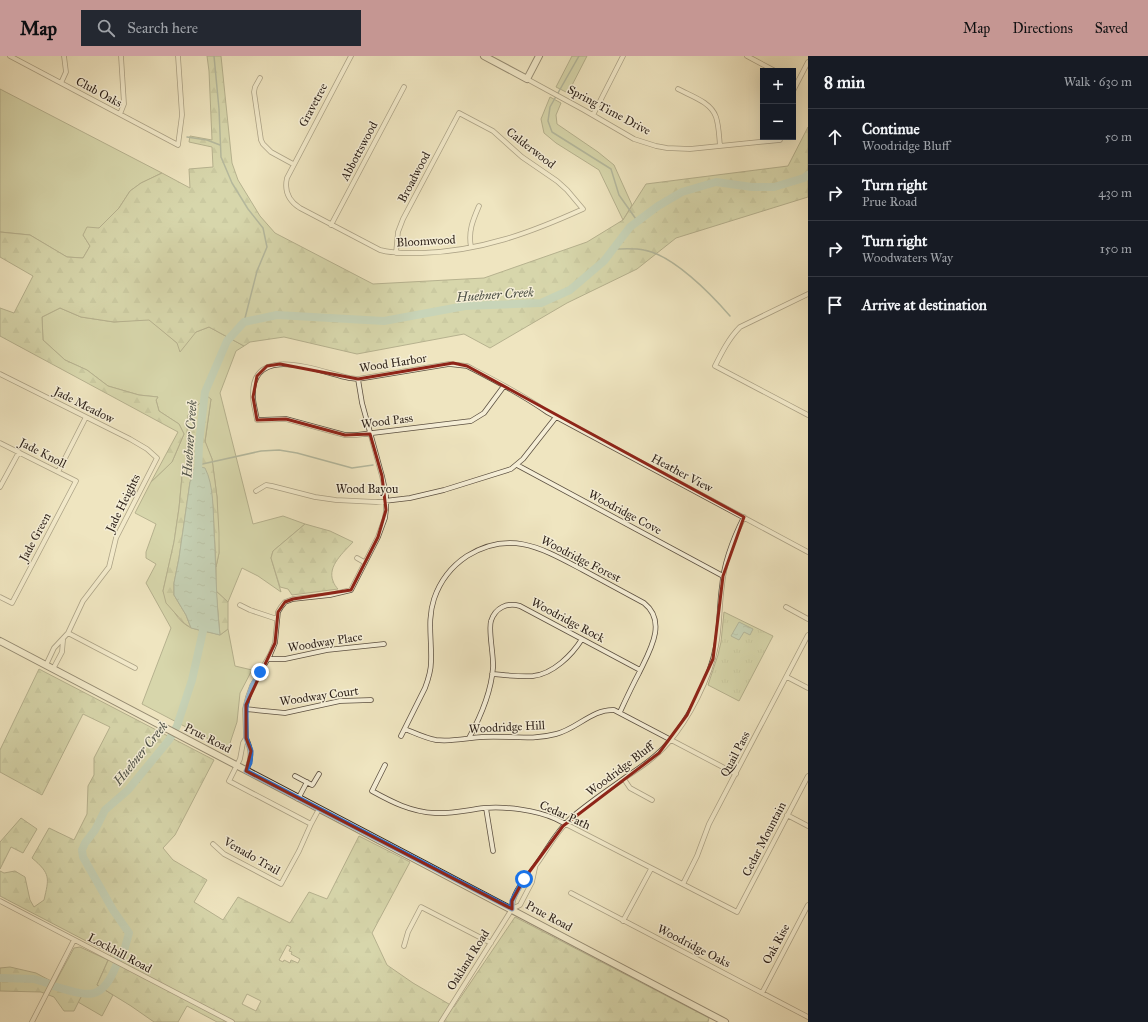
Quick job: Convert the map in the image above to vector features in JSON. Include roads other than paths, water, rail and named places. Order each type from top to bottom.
[{"type":"main road","name":"Spring Time Drive","points":[[484,56],[527,79]]},
{"type":"main road","points":[[527,79],[539,56]]},
{"type":"main road","name":"Prue Road","points":[[0,641],[725,1022]]},
{"type":"street","name":"Club Oaks","points":[[10,56],[178,145],[182,115],[178,56]]},
{"type":"street","points":[[61,83],[66,72],[64,56]]},
{"type":"street","points":[[120,114],[124,104],[121,56]]},
{"type":"street","name":"Gravetree","points":[[293,164],[351,56]]},
{"type":"street","points":[[593,115],[623,56]]},
{"type":"street","points":[[747,56],[769,68]]},
{"type":"street","points":[[796,80],[808,62]]},
{"type":"street","points":[[260,78],[255,86],[254,92],[261,140],[267,150],[293,164]]},
{"type":"street","name":"Spring Time Drive","points":[[527,79],[634,139],[656,146],[678,149],[720,146],[765,140]]},
{"type":"street","name":"Abbottswood","points":[[331,225],[404,86]]},
{"type":"street","points":[[678,89],[704,102],[714,112],[718,123],[720,146]]},
{"type":"street","name":"Calderwood","points":[[460,113],[493,131],[522,157],[557,181],[567,190],[583,209]]},
{"type":"street","name":"Broadwood","points":[[396,253],[398,232],[403,219],[460,113]]},
{"type":"street","name":"Bloomwood","points":[[293,164],[286,183],[286,191],[290,199],[300,208],[380,250],[396,253],[438,252],[471,247],[512,238],[583,209]]},
{"type":"street","points":[[471,247],[469,233],[479,206]]},
{"type":"street","points":[[808,294],[740,327],[734,332],[725,346],[715,366],[808,415]]},
{"type":"street","name":"Wood Harbor","points":[[257,420],[253,392],[255,381],[259,372],[267,366],[280,364],[292,364],[358,379],[453,364],[466,366],[533,401],[547,412]]},
{"type":"street","name":"Jade Meadow","points":[[0,374],[130,439],[147,449],[157,458]]},
{"type":"street","points":[[246,771],[250,763],[251,751],[246,738],[245,709],[252,686],[268,659],[275,643],[278,612],[285,602],[292,599],[330,595],[351,590],[378,537],[385,518],[386,501],[382,476],[359,393],[358,379]]},
{"type":"street","name":"Wood Pass","points":[[257,420],[286,419],[346,434],[356,435],[471,421],[484,413],[504,386]]},
{"type":"street","name":"Heather View","points":[[547,412],[808,552]]},
{"type":"street","points":[[58,472],[86,417]]},
{"type":"street","points":[[517,465],[556,417]]},
{"type":"street","name":"Jade Knoll","points":[[0,443],[76,481]]},
{"type":"street","points":[[0,487],[19,452]]},
{"type":"street","name":"Jade Heights","points":[[46,665],[53,651],[68,634],[84,601],[109,567],[116,538],[157,458]]},
{"type":"street","name":"Wood Bayou","points":[[256,491],[266,485],[315,497],[336,500],[386,501],[410,498],[444,490],[501,473],[517,465]]},
{"type":"street","name":"Woodridge Cove","points":[[517,465],[723,576]]},
{"type":"street","name":"Jade Green","points":[[0,596],[12,602],[76,481]]},
{"type":"street","name":"Woodridge Bluff","points":[[536,866],[532,882],[520,905],[512,909],[512,901],[524,879],[536,866],[554,838],[566,824],[581,810],[647,763],[671,739],[687,715],[702,687],[713,659],[718,632],[723,576],[734,540],[744,517]]},
{"type":"street","name":"Woodridge Forest","points":[[401,736],[426,688],[429,676],[431,663],[430,615],[437,590],[446,576],[458,563],[472,553],[492,545],[514,543],[539,548],[551,553],[648,606],[652,611],[655,618],[656,631],[650,650],[620,712]]},
{"type":"street","points":[[357,558],[364,562]]},
{"type":"street","points":[[240,604],[250,610],[277,619]]},
{"type":"street","name":"Woodridge Rock","points":[[469,738],[482,712],[492,674],[490,623],[498,610],[505,605],[513,604],[520,606],[640,670]]},
{"type":"street","points":[[786,608],[808,619]]},
{"type":"street","points":[[68,634],[135,668]]},
{"type":"street","name":"Quail Pass","points":[[683,884],[699,852],[709,824],[808,635]]},
{"type":"street","points":[[492,674],[530,676],[543,674],[569,656],[582,639]]},
{"type":"street","name":"Jade Heights","points":[[53,669],[63,647],[63,640]]},
{"type":"street","name":"Woodway Place","points":[[268,659],[285,659],[327,650],[384,644]]},
{"type":"street","points":[[53,651],[60,655]]},
{"type":"street","points":[[786,677],[808,688]]},
{"type":"street","name":"Woodway Court","points":[[245,709],[285,713],[340,701],[371,700]]},
{"type":"street","name":"Woodridge Hill","points":[[405,729],[435,740],[452,740],[483,736],[525,738],[556,734],[567,730],[598,712],[606,710],[620,712],[736,774]]},
{"type":"street","points":[[246,738],[237,765],[229,781],[311,824],[319,809]]},
{"type":"street","points":[[242,752],[251,754]]},
{"type":"street","name":"Cedar Path","points":[[385,765],[372,791],[402,806],[424,812],[447,813],[486,808],[531,810],[548,815],[737,912]]},
{"type":"street","points":[[295,776],[312,785],[319,774]]},
{"type":"street","name":"Cedar Mountain","points":[[737,912],[808,776]]},
{"type":"street","points":[[624,779],[630,788],[652,800]]},
{"type":"street","points":[[298,798],[307,782]]},
{"type":"street","points":[[486,808],[493,851]]},
{"type":"street","points":[[787,815],[808,826]]},
{"type":"street","name":"Venado Trail","points":[[213,844],[224,854],[281,884],[311,824]]},
{"type":"street","points":[[623,921],[651,869]]},
{"type":"street","name":"Woodridge Oaks","points":[[571,893],[808,1017]]},
{"type":"street","name":"Lockhill Road","points":[[0,901],[232,1022]]},
{"type":"street","name":"Oak Rise","points":[[762,993],[808,905]]},
{"type":"street","points":[[404,946],[408,932],[421,907],[491,943]]},
{"type":"street","name":"Oakland Road","points":[[441,1022],[512,909]]},
{"type":"street","points":[[32,1022],[74,940]]},
{"type":"water","points":[[196,466],[205,468],[212,490],[220,635],[191,628],[186,615],[174,595],[174,583],[190,482],[193,470]]},
{"type":"water","points":[[739,622],[753,629],[750,635],[744,632],[739,640],[731,636]]},
{"type":"waterway","points":[[214,56],[219,109],[221,157],[232,183],[248,209],[263,228],[267,247],[257,271],[244,322]]},
{"type":"waterway","points":[[579,56],[550,107],[548,121],[552,132],[611,169],[619,195],[638,222]]},
{"type":"waterway","points":[[187,137],[207,140],[220,145]]},
{"type":"waterway","name":"Huebner Creek","points":[[198,476],[199,443],[205,392],[227,341],[244,322],[277,315],[384,321],[465,306],[541,303],[570,290],[604,261],[630,227],[658,206],[682,192],[716,182],[752,187],[774,187],[804,178],[808,175]]},
{"type":"waterway","points":[[613,249],[644,250],[655,253],[667,259],[691,277],[713,297],[730,316]]},
{"type":"waterway","points":[[198,465],[261,451],[279,450],[297,453],[352,468],[373,465]]},
{"type":"waterway","name":"Huebner Creek","points":[[118,959],[124,951],[129,933],[113,910],[83,857],[82,850],[85,843],[95,830],[105,810],[128,790],[169,740],[177,726],[192,680],[203,631],[202,622]]},
{"type":"waterway","name":"Huebner Creek","points":[[53,986],[83,994],[91,994],[104,986],[116,966]]},
{"type":"waterway","name":"Huebner Creek","points":[[0,978],[34,979],[47,983]]}]
